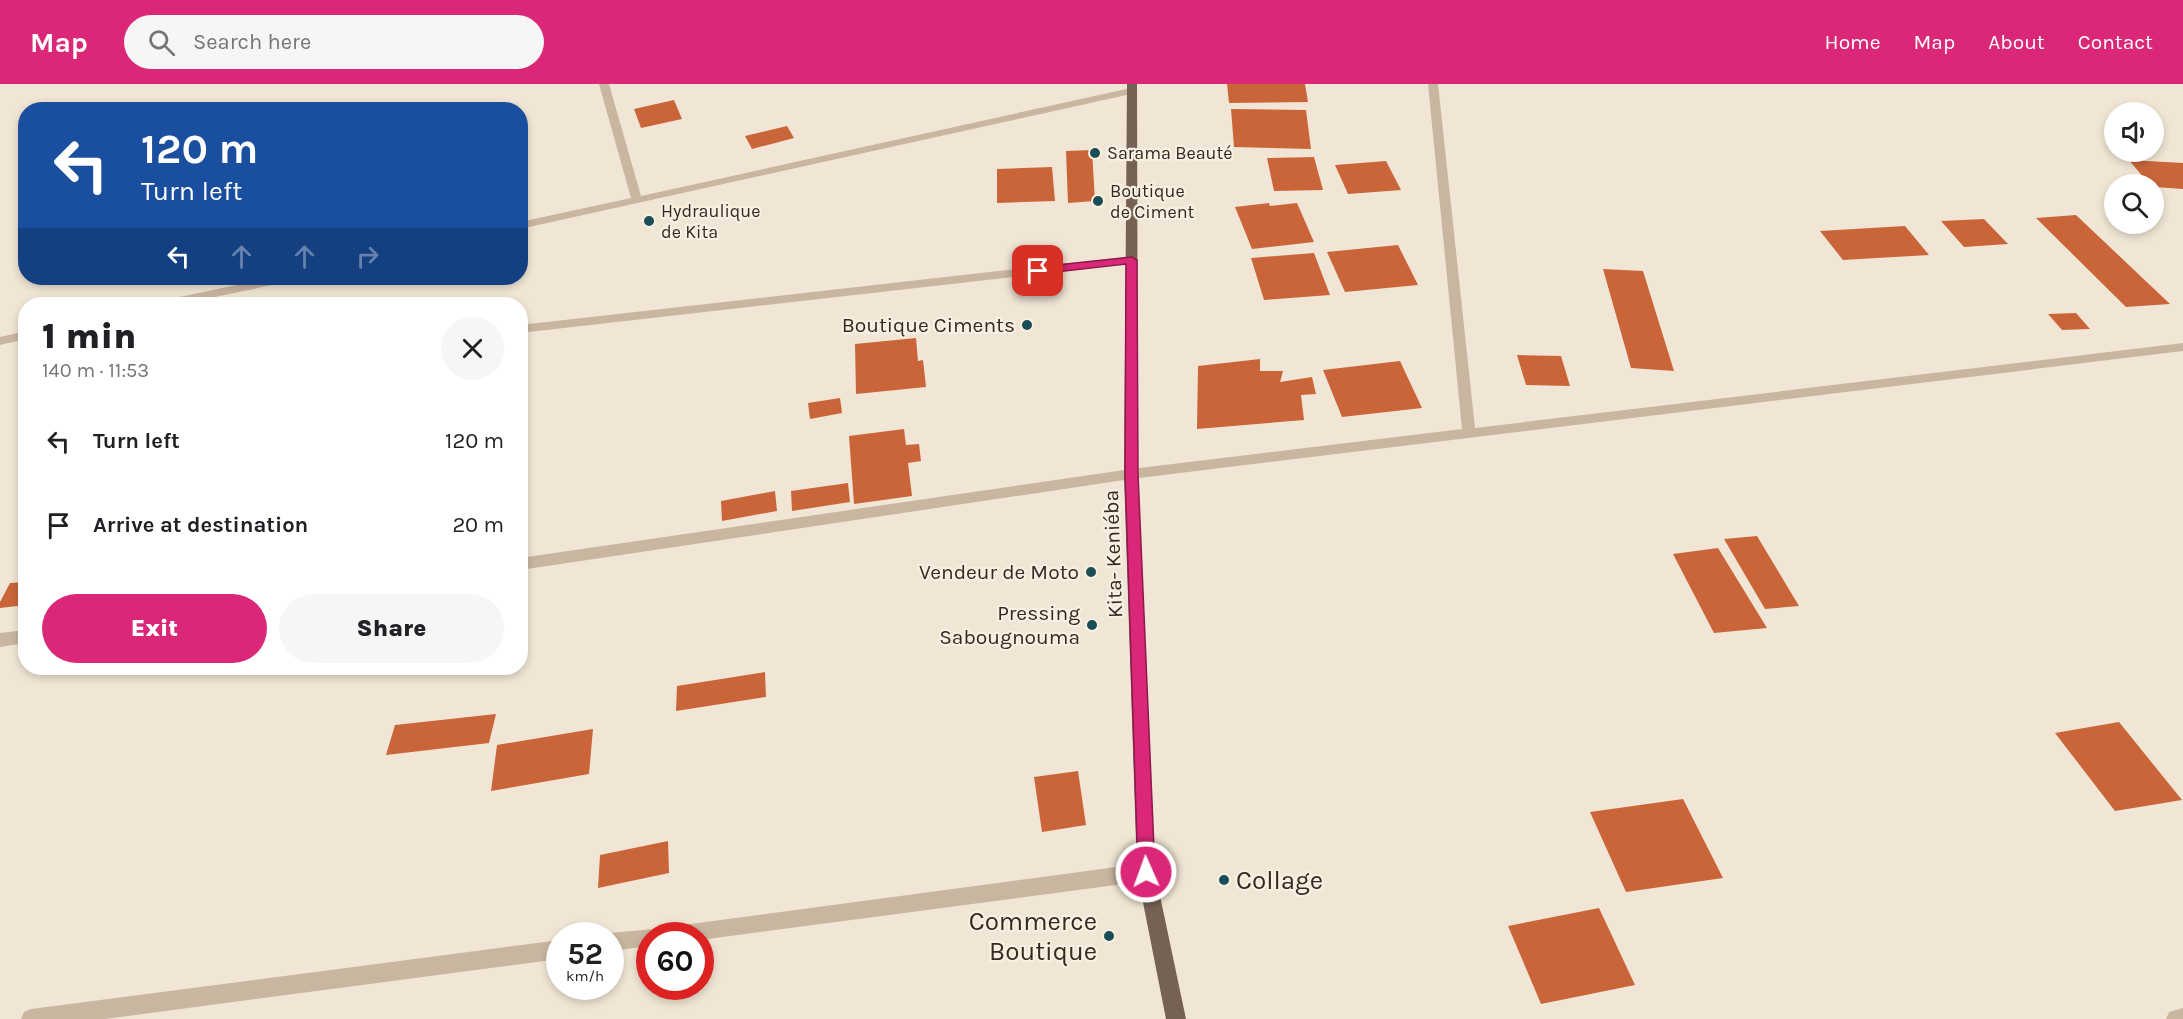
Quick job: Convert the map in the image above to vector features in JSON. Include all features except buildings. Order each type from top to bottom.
[{"type":"main road","name":"Kita- Keniéba","points":[[1132,88],[1131,474],[1146,872],[1176,1019]]},
{"type":"street","points":[[604,84],[638,200]]},
{"type":"street","points":[[1433,84],[1469,433]]},
{"type":"street","points":[[528,224],[1132,88]]},
{"type":"street","points":[[528,328],[1132,260]]},
{"type":"street","points":[[228,297],[265,285]]},
{"type":"street","points":[[0,341],[18,337]]},
{"type":"street","points":[[528,563],[1131,474],[2183,347]]},
{"type":"street","points":[[0,640],[18,637]]},
{"type":"street","points":[[714,929],[1146,872]]},
{"type":"street","points":[[31,1019],[546,951]]},
{"type":"street","points":[[2176,1019],[2183,1018]]},
{"type":"place","name":"Sarama Beauté","points":[[1095,153]]},
{"type":"place","name":"Boutique de Ciment","points":[[1098,201]]},
{"type":"place","name":"Hydraulique de Kita","points":[[649,221]]},
{"type":"place","name":"Boutique Ciments","points":[[1027,325]]},
{"type":"place","name":"Vendeur de Moto","points":[[1091,572]]},
{"type":"place","name":"Pressing Sabougnouma","points":[[1092,625]]},
{"type":"place","name":"Collage","points":[[1224,880]]},
{"type":"place","name":"Commerce Boutique","points":[[1109,936]]},
{"type":"route","points":[[1038,271],[1132,260],[1131,474],[1146,872]]}]
